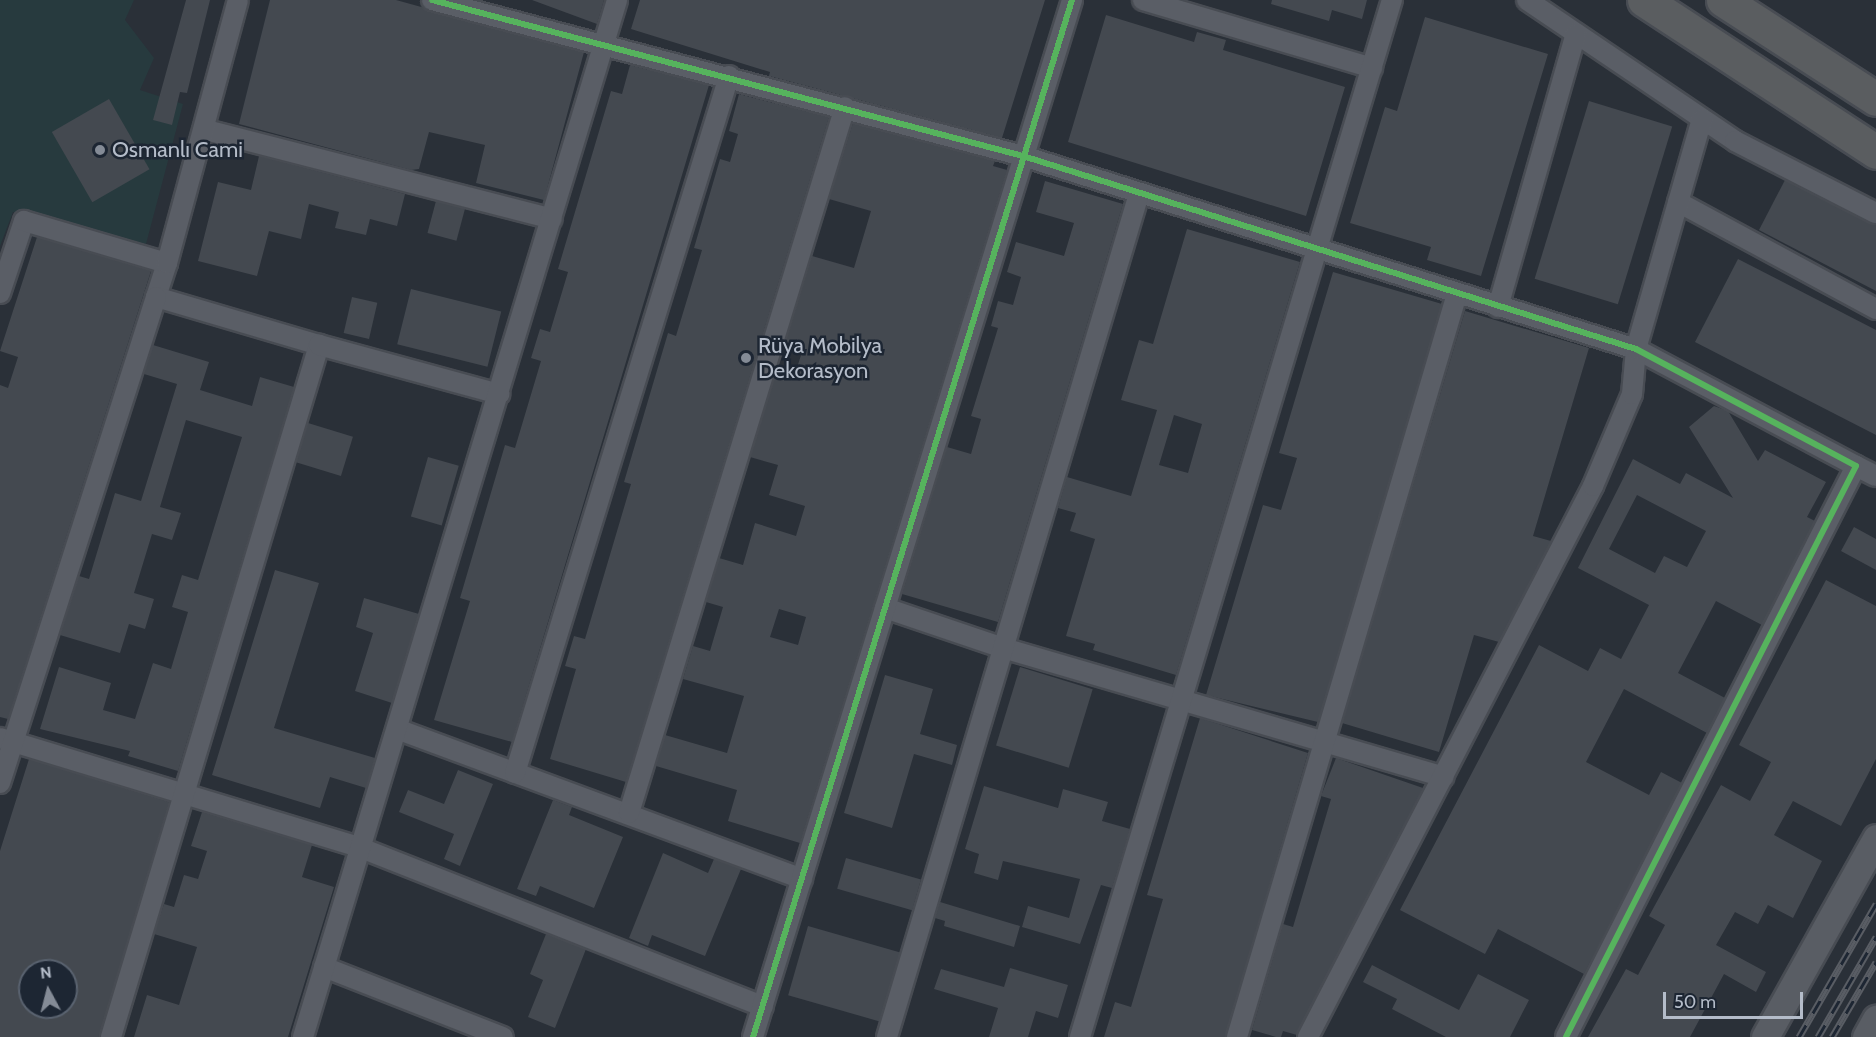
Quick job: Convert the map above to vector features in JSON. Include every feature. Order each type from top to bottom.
[{"type":"highway","points":[[1644,0],[1876,152]]},
{"type":"highway","points":[[1723,0],[1876,99]]},
{"type":"street","points":[[0,783],[6,740],[156,297],[206,130],[238,0]]},
{"type":"street","points":[[432,0],[467,4],[1023,156],[1317,251],[1636,350],[1876,476]]},
{"type":"street","points":[[303,1037],[606,43],[617,0]]},
{"type":"street","points":[[753,1037],[1072,0]]},
{"type":"street","points":[[1143,0],[1372,68]]},
{"type":"street","points":[[1080,1037],[1392,0]]},
{"type":"street","points":[[1527,0],[1735,141],[1876,213]]},
{"type":"street","points":[[1498,307],[1576,34]]},
{"type":"street","points":[[515,773],[729,76]]},
{"type":"street","points":[[629,813],[845,107]]},
{"type":"street","points":[[1308,1037],[1593,486],[1632,394],[1636,350],[1702,119]]},
{"type":"street","points":[[206,130],[552,219]]},
{"type":"street","points":[[887,1037],[1140,194]]},
{"type":"street","points":[[1678,202],[1876,309]]},
{"type":"street","points":[[0,293],[24,221],[166,263]]},
{"type":"street","points":[[1237,1037],[1321,742],[1457,294]]},
{"type":"street","points":[[156,297],[319,345],[499,394]]},
{"type":"street","points":[[111,1037],[319,345]]},
{"type":"street","points":[[1566,1037],[1856,466]]},
{"type":"street","points":[[885,608],[1004,648],[1182,702],[1443,777]]},
{"type":"street","points":[[397,729],[629,813],[802,879]]},
{"type":"street","points":[[6,740],[361,848],[763,1005]]},
{"type":"street","points":[[1765,1037],[1876,838]]},
{"type":"street","points":[[324,967],[503,1037]]},
{"type":"street","points":[[1866,1037],[1876,1019]]},
{"type":"green space","points":[[0,0],[134,0],[125,20],[154,58],[140,90],[183,104],[146,244],[13,212],[0,246]]},
{"type":"building","points":[[186,0],[210,0],[187,93],[180,92],[172,125],[153,120]]},
{"type":"building","points":[[270,0],[396,0],[584,52],[544,200],[476,183],[485,145],[429,132],[419,169],[411,170],[239,124]]},
{"type":"building","points":[[532,0],[604,0],[597,24]]},
{"type":"building","points":[[640,0],[1045,0],[1002,138],[769,76],[770,72],[631,29]]},
{"type":"building","points":[[1272,0],[1367,0],[1362,19],[1332,10],[1329,21],[1271,4]]},
{"type":"building","points":[[1106,15],[1194,42],[1197,32],[1226,40],[1223,50],[1345,87],[1306,216],[1068,142]]},
{"type":"building","points":[[1425,17],[1548,54],[1481,276],[1427,260],[1431,247],[1350,223],[1385,107],[1397,111]]},
{"type":"building","points":[[630,65],[709,85],[512,742],[434,720],[470,601],[460,598],[505,445],[515,448],[541,361],[531,358],[540,329],[550,332],[568,272],[558,269],[611,91],[622,94]]},
{"type":"building","points":[[739,94],[829,117],[626,782],[550,759],[576,669],[565,666],[574,636],[585,639],[631,484],[624,482],[668,333],[676,336],[702,250],[694,248],[720,159],[730,162],[738,134],[729,131]]},
{"type":"building","name":"Osmanlı Cami","points":[[109,99],[150,169],[92,202],[52,132]]},
{"type":"building","points":[[1589,101],[1672,126],[1618,304],[1535,279]]},
{"type":"building","points":[[853,123],[995,161],[993,166],[1007,170],[800,843],[728,821],[737,790],[656,766],[665,735],[727,753],[744,696],[683,679],[693,646],[710,651],[723,607],[706,602],[719,558],[743,565],[755,523],[796,536],[805,506],[769,495],[778,465],[750,457],[776,372],[794,377],[803,349],[785,344],[812,256],[854,268],[871,211],[829,199]],"holes":[[[779,609],[806,617],[798,645],[770,637]]]},
{"type":"building","points":[[259,156],[405,194],[397,226],[370,219],[366,235],[335,228],[339,212],[309,204],[301,239],[269,231],[257,276],[198,261],[218,182],[251,190]]},
{"type":"building","points":[[1785,180],[1876,225],[1876,291],[1759,230]]},
{"type":"building","points":[[1045,181],[1123,204],[998,622],[902,594],[947,447],[971,454],[981,419],[971,416],[998,328],[991,326],[998,301],[1013,305],[1021,277],[1007,272],[1016,242],[1064,256],[1074,223],[1036,212]]},
{"type":"building","points":[[436,201],[465,209],[456,241],[427,233]]},
{"type":"building","points":[[1187,229],[1300,262],[1176,675],[1093,650],[1095,644],[1066,636],[1095,539],[1070,531],[1076,513],[1058,508],[1067,477],[1131,496],[1157,410],[1121,400],[1139,340],[1153,344]],"holes":[[[1174,415],[1202,424],[1188,473],[1159,465]]]},
{"type":"building","points":[[37,237],[151,271],[8,719],[0,717],[0,385],[8,388],[18,357],[0,351]]},
{"type":"building","points":[[1738,259],[1876,330],[1876,435],[1695,342]]},
{"type":"building","points":[[1333,272],[1442,304],[1318,722],[1206,695],[1263,505],[1281,510],[1297,458],[1279,453]]},
{"type":"building","points":[[411,289],[501,311],[487,367],[397,344]]},
{"type":"building","points":[[352,297],[377,303],[369,339],[344,333]]},
{"type":"building","points":[[1465,311],[1589,348],[1533,536],[1551,541],[1499,642],[1474,635],[1439,752],[1342,723]]},
{"type":"building","points":[[153,345],[209,362],[200,390],[252,406],[260,377],[294,387],[178,771],[128,756],[130,751],[40,729],[59,667],[111,683],[103,710],[135,719],[153,663],[171,669],[188,612],[172,607],[182,575],[198,580],[242,437],[186,420],[160,507],[181,513],[172,540],[152,534],[134,593],[154,599],[145,629],[129,624],[120,653],[60,635],[79,576],[89,579],[115,493],[141,501],[177,384],[144,374]]},
{"type":"building","points":[[1714,406],[1728,411],[1758,461],[1765,450],[1826,482],[1807,517],[1815,521],[1762,625],[1716,601],[1678,673],[1725,698],[1707,733],[1624,689],[1586,762],[1649,795],[1661,772],[1682,783],[1584,974],[1498,929],[1485,954],[1400,910],[1539,645],[1588,671],[1600,648],[1621,659],[1649,605],[1578,568],[1633,459],[1680,484],[1686,473],[1733,498],[1689,427]],"holes":[[[1637,495],[1706,531],[1687,567],[1664,556],[1655,573],[1609,549]]]},
{"type":"building","points":[[308,423],[353,437],[341,476],[296,462]]},
{"type":"building","points":[[428,457],[459,466],[442,525],[411,517]]},
{"type":"building","points":[[1854,527],[1876,539],[1876,570],[1841,551]]},
{"type":"building","points":[[275,570],[319,583],[274,728],[375,758],[366,788],[330,777],[320,808],[212,775]]},
{"type":"building","points":[[1826,580],[1876,606],[1876,759],[1841,826],[1793,801],[1774,835],[1822,861],[1793,918],[1768,905],[1758,924],[1735,912],[1716,945],[1766,972],[1756,992],[1724,974],[1690,1037],[1588,1037],[1626,969],[1638,975],[1665,925],[1649,916],[1721,785],[1750,801],[1771,762],[1739,745]]},
{"type":"building","points":[[364,598],[419,614],[392,703],[355,691],[373,633],[356,627]]},
{"type":"building","points":[[1020,667],[1093,689],[1069,768],[996,745]]},
{"type":"building","points":[[885,675],[933,689],[920,734],[957,745],[952,765],[914,754],[892,828],[844,813]]},
{"type":"building","points":[[1200,718],[1308,753],[1225,1037],[1104,1037],[1115,1002],[1131,1007],[1163,899],[1147,895]]},
{"type":"building","points":[[1336,758],[1423,788],[1297,1035],[1283,1031],[1281,1037],[1276,1037],[1252,1030],[1283,924],[1293,927],[1331,799],[1321,796]]},
{"type":"building","points":[[29,759],[169,802],[99,1037],[0,1037],[0,851]]},
{"type":"building","points":[[458,770],[493,784],[460,866],[444,859],[454,834],[399,812],[408,790],[444,804]]},
{"type":"building","points":[[984,786],[1058,808],[1063,789],[1108,802],[1102,821],[1130,829],[1112,888],[1101,885],[1080,944],[1022,927],[1028,906],[1069,918],[1080,879],[1003,861],[998,880],[974,873],[979,854],[965,849]]},
{"type":"building","points":[[553,800],[572,807],[569,815],[623,837],[594,908],[540,886],[536,896],[517,889]]},
{"type":"building","points":[[202,812],[312,845],[302,877],[334,887],[288,1037],[134,1037],[147,995],[179,1005],[197,947],[154,934],[164,904],[174,907],[184,875],[198,879],[207,851],[191,846]]},
{"type":"building","points":[[663,853],[708,873],[714,859],[741,869],[705,956],[652,935],[648,946],[629,938]]},
{"type":"building","points":[[846,858],[921,879],[912,910],[837,889]]},
{"type":"building","points":[[940,902],[1020,926],[1014,947],[944,926],[945,921],[935,918]]},
{"type":"building","points":[[808,926],[900,952],[880,1022],[788,995]]},
{"type":"building","points":[[546,934],[586,949],[555,1028],[528,1017],[543,980],[530,974]]},
{"type":"building","points":[[1372,965],[1459,1010],[1478,974],[1529,1000],[1510,1037],[1446,1037],[1392,1009],[1397,999],[1363,982]]},
{"type":"building","points":[[1010,968],[1068,985],[1058,1018],[1036,1011],[1028,1037],[989,1037],[998,1008],[934,989],[941,969],[1004,987]]},
{"type":"railway","points":[[1799,1037],[1876,904]]},
{"type":"railway","points":[[1818,1037],[1876,937]]},
{"type":"railway","points":[[1832,1037],[1876,962]]},
{"type":"cycle path","points":[[432,0],[1023,156],[1636,349],[1856,466],[1566,1037]]},
{"type":"cycle path","points":[[753,1037],[1072,0]]},
{"type":"place","name":"Osmanlı Cami","points":[[100,150]]},
{"type":"place","name":"Rüya Mobilya Dekorasyon","points":[[746,358]]}]
